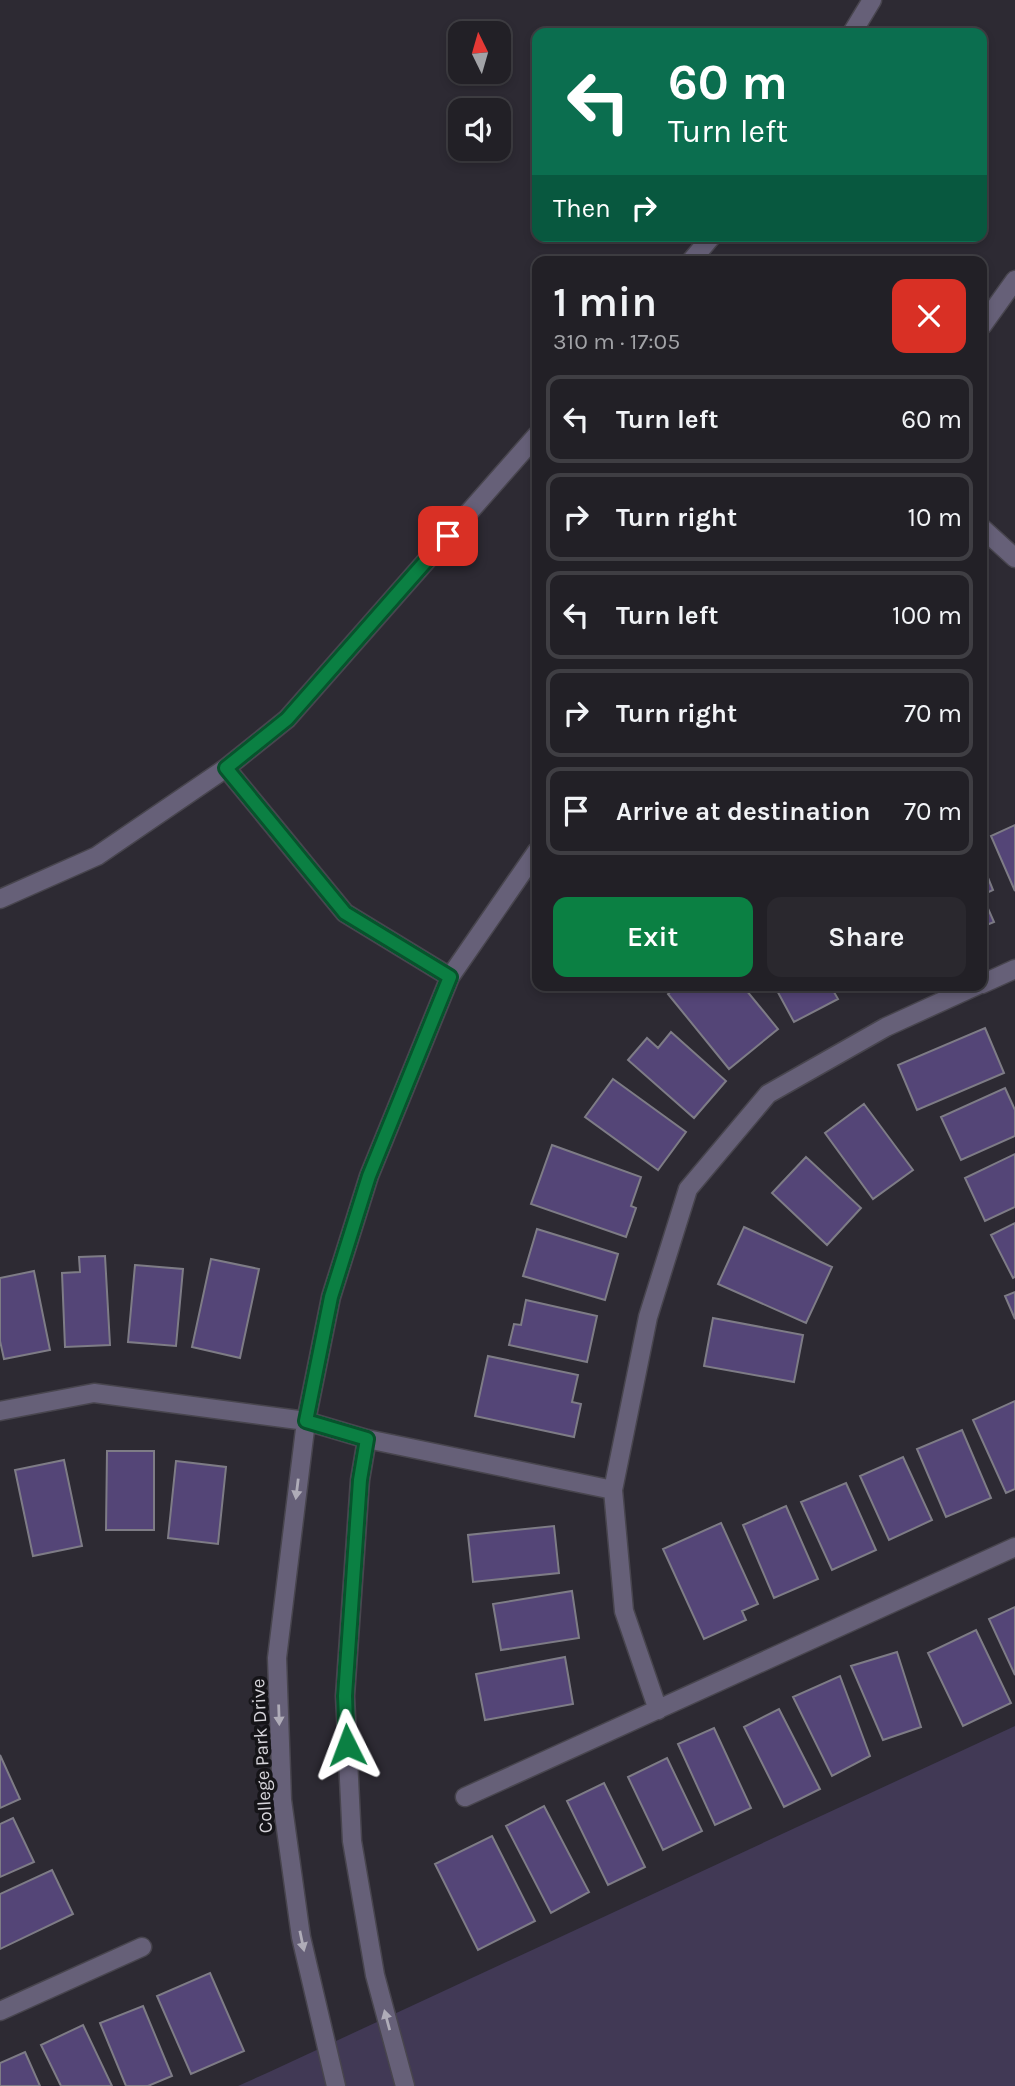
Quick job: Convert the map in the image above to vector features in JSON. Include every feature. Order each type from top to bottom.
[{"type":"street","points":[[855,28],[872,0]]},
{"type":"street","points":[[695,256],[707,242]]},
{"type":"street","points":[[987,319],[1015,280]]},
{"type":"street","points":[[0,899],[97,856],[226,768],[287,719],[532,441]]},
{"type":"street","points":[[987,533],[1015,558]]},
{"type":"street","points":[[226,768],[345,913],[450,977]]},
{"type":"street","name":"College Park Drive","points":[[336,2086],[301,1937],[282,1800],[277,1658],[306,1421],[331,1297],[369,1176],[450,977],[532,858]]},
{"type":"street","points":[[987,982],[1014,973]]},
{"type":"street","points":[[658,1710],[624,1611],[613,1490],[648,1317],[688,1189],[768,1094],[886,1027],[965,991]]},
{"type":"street","points":[[0,1411],[94,1392],[306,1421],[367,1439],[613,1490]]},
{"type":"street","points":[[367,1439],[360,1480],[345,1696],[352,1842],[374,1975],[405,2086]]},
{"type":"street","points":[[465,1797],[1015,1547]]},
{"type":"street","points":[[0,2011],[142,1947]]},
{"type":"shaded area","points":[[1015,1726],[1015,2086],[238,2086],[267,2073]]},
{"type":"building","points":[[1015,825],[1015,891],[991,836]]},
{"type":"building","points":[[987,875],[993,890],[987,893]]},
{"type":"building","points":[[987,906],[994,922],[987,925]]},
{"type":"building","points":[[671,991],[747,991],[778,1029],[729,1069],[668,994]]},
{"type":"building","points":[[777,991],[833,991],[838,999],[794,1022]]},
{"type":"building","points":[[985,1028],[1004,1073],[917,1110],[898,1065]]},
{"type":"building","points":[[671,1032],[726,1081],[694,1118],[628,1060],[647,1038],[658,1048]]},
{"type":"building","points":[[613,1079],[686,1132],[658,1170],[585,1117]]},
{"type":"building","points":[[1005,1088],[1015,1110],[1015,1136],[961,1160],[941,1117]]},
{"type":"building","points":[[864,1104],[913,1170],[873,1199],[825,1133]]},
{"type":"building","points":[[552,1145],[641,1177],[631,1206],[636,1208],[626,1237],[531,1204]]},
{"type":"building","points":[[1015,1154],[1015,1207],[985,1221],[965,1178]]},
{"type":"building","points":[[806,1157],[861,1208],[827,1245],[772,1193]]},
{"type":"building","points":[[1015,1223],[1015,1277],[1013,1278],[991,1235]]},
{"type":"building","points":[[744,1227],[832,1267],[806,1323],[718,1284]]},
{"type":"building","points":[[537,1229],[618,1254],[605,1300],[523,1276]]},
{"type":"building","points":[[105,1256],[110,1345],[65,1347],[62,1273],[80,1272],[79,1257]]},
{"type":"building","points":[[211,1259],[259,1269],[240,1358],[192,1347]]},
{"type":"building","points":[[135,1265],[183,1269],[176,1346],[128,1342]]},
{"type":"building","points":[[34,1271],[50,1350],[4,1359],[0,1341],[0,1278]]},
{"type":"building","points":[[1015,1292],[1015,1319],[1005,1296]]},
{"type":"building","points":[[526,1300],[597,1316],[587,1362],[509,1345],[514,1324],[521,1325]]},
{"type":"building","points":[[713,1318],[803,1335],[794,1382],[704,1366]]},
{"type":"building","points":[[488,1356],[578,1375],[572,1402],[581,1404],[574,1437],[475,1416]]},
{"type":"building","points":[[1015,1401],[1015,1489],[1006,1493],[973,1420]]},
{"type":"building","points":[[962,1430],[991,1498],[946,1517],[917,1449]]},
{"type":"building","points":[[107,1451],[154,1451],[154,1530],[106,1530]]},
{"type":"building","points":[[903,1457],[932,1520],[889,1540],[860,1476]]},
{"type":"building","points":[[64,1460],[82,1546],[33,1556],[15,1470]]},
{"type":"building","points":[[176,1461],[226,1467],[218,1544],[168,1538]]},
{"type":"building","points":[[846,1483],[876,1550],[832,1570],[801,1502]]},
{"type":"building","points":[[786,1506],[818,1579],[774,1598],[743,1525]]},
{"type":"building","points":[[721,1523],[758,1604],[742,1611],[746,1620],[704,1639],[663,1549]]},
{"type":"building","points":[[554,1526],[559,1573],[473,1582],[468,1535]]},
{"type":"building","points":[[572,1591],[579,1638],[501,1650],[493,1604]]},
{"type":"building","points":[[1015,1607],[1015,1675],[989,1619]]},
{"type":"building","points":[[976,1630],[1011,1703],[963,1726],[928,1653]]},
{"type":"building","points":[[897,1652],[921,1727],[883,1740],[851,1666]]},
{"type":"building","points":[[565,1657],[573,1704],[485,1720],[476,1674]]},
{"type":"building","points":[[840,1676],[870,1756],[832,1776],[793,1697]]},
{"type":"building","points":[[779,1709],[820,1789],[784,1807],[744,1727]]},
{"type":"building","points":[[714,1728],[751,1808],[715,1825],[678,1744]]},
{"type":"building","points":[[0,1755],[20,1799],[0,1808]]},
{"type":"building","points":[[667,1758],[702,1831],[663,1850],[628,1777]]},
{"type":"building","points":[[604,1783],[645,1867],[608,1885],[567,1801]]},
{"type":"building","points":[[544,1806],[589,1892],[551,1913],[506,1826]]},
{"type":"building","points":[[13,1818],[34,1862],[0,1877],[0,1824]]},
{"type":"building","points":[[492,1836],[535,1921],[478,1950],[435,1864]]},
{"type":"building","points":[[52,1870],[73,1914],[0,1949],[0,1894]]},
{"type":"building","points":[[210,1973],[244,2051],[191,2074],[157,1996]]},
{"type":"building","points":[[143,2006],[172,2076],[148,2086],[126,2086],[100,2023]]},
{"type":"building","points":[[83,2025],[112,2086],[61,2086],[41,2045]]},
{"type":"building","points":[[25,2052],[40,2086],[0,2086],[0,2063]]},
{"type":"route","points":[[347,1745],[345,1696],[360,1480],[367,1439],[306,1421],[331,1297],[369,1176],[450,977],[345,913],[226,768],[287,719],[448,536]]}]
